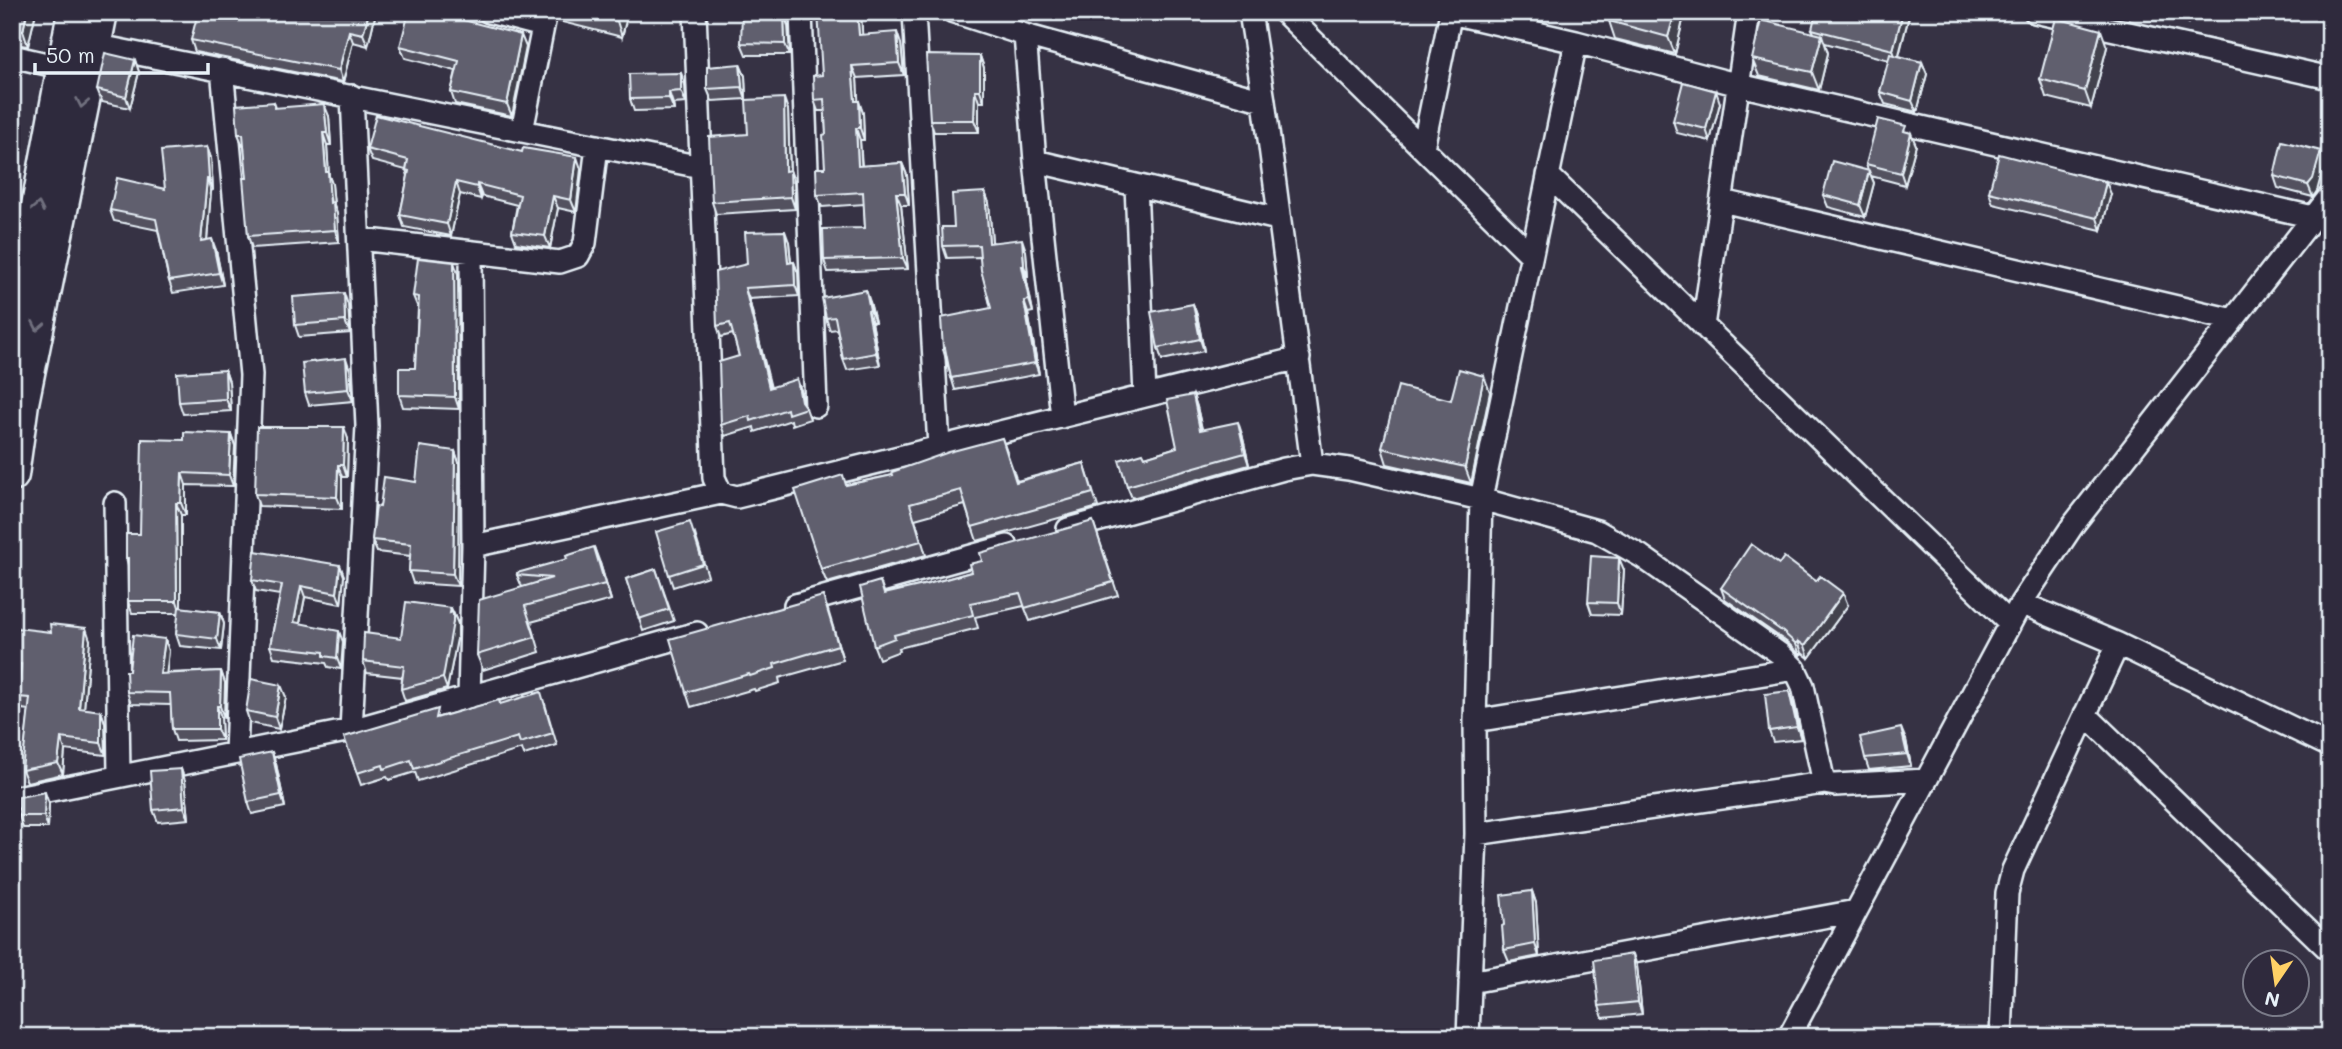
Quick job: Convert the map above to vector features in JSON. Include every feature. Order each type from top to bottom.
[{"type":"main road","points":[[12,346],[74,12]]},
{"type":"main road","points":[[12,475],[22,403],[101,12]]},
{"type":"street","points":[[489,12],[544,19],[522,131]]},
{"type":"street","points":[[695,12],[715,478],[721,493]]},
{"type":"street","points":[[801,12],[816,406]]},
{"type":"street","points":[[914,12],[939,447]]},
{"type":"street","points":[[954,12],[1025,35],[1264,101]]},
{"type":"street","points":[[1250,12],[1312,464]]},
{"type":"street","points":[[1284,12],[1531,255]]},
{"type":"street","points":[[1703,326],[1749,12]]},
{"type":"street","points":[[2035,12],[2087,18],[2330,78]]},
{"type":"street","points":[[1423,148],[1451,13],[1576,42],[1739,85],[2313,217]]},
{"type":"street","points":[[1025,35],[1035,161],[1062,416]]},
{"type":"street","points":[[1468,1037],[1476,834],[1475,721],[1481,499],[1576,42]]},
{"type":"street","points":[[94,45],[701,167]]},
{"type":"street","points":[[12,55],[64,68]]},
{"type":"street","points":[[222,69],[251,375],[236,754]]},
{"type":"street","points":[[351,730],[367,426],[352,96]]},
{"type":"street","points":[[360,239],[560,262],[578,256],[585,243],[597,146]]},
{"type":"street","points":[[1035,161],[1278,219]]},
{"type":"street","points":[[1548,176],[2011,623]]},
{"type":"street","points":[[1136,185],[1145,396]]},
{"type":"street","points":[[1789,1037],[2021,603],[2073,525],[2330,196]]},
{"type":"street","points":[[1722,201],[2233,320]]},
{"type":"street","points":[[469,697],[473,546],[471,252]]},
{"type":"street","points":[[473,546],[721,493],[737,497],[1299,358]]},
{"type":"street","points":[[776,611],[1284,469],[1312,464],[1349,469],[1481,499],[1597,531],[1652,564],[1780,654],[1795,669],[1803,686],[1824,782]]},
{"type":"street","points":[[115,503],[119,775]]},
{"type":"street","points":[[2021,603],[2118,644],[2330,746]]},
{"type":"street","points":[[12,798],[351,730],[723,626]]},
{"type":"street","points":[[2001,1037],[2005,919],[2007,893],[2013,870],[2118,644]]},
{"type":"street","points":[[1475,721],[1795,669]]},
{"type":"street","points":[[2085,714],[2330,951]]},
{"type":"street","points":[[1476,834],[1824,782],[1835,785],[1926,780]]},
{"type":"street","points":[[1471,982],[1856,911]]},
{"type":"building","points":[[12,12],[27,12],[23,31],[12,29]]},
{"type":"building","points":[[198,12],[369,12],[363,34],[349,31],[339,70],[191,40]]},
{"type":"building","points":[[409,12],[433,12],[521,35],[507,104],[451,92],[459,61],[400,46]]},
{"type":"building","points":[[581,12],[619,12],[617,21]]},
{"type":"building","points":[[818,12],[857,12],[859,35],[897,32],[899,63],[852,66],[855,101],[859,101],[860,128],[856,128],[858,166],[902,163],[905,193],[896,193],[903,258],[824,260],[823,229],[865,228],[863,192],[817,195],[816,168],[825,168],[823,135],[826,134],[824,99],[814,100],[813,76],[822,75]]},
{"type":"building","points":[[1611,12],[1675,12],[1668,37],[1609,21]]},
{"type":"building","points":[[1816,12],[1903,12],[1893,50],[1812,29]]},
{"type":"building","points":[[742,13],[784,14],[785,44],[741,43]]},
{"type":"building","points":[[2056,18],[2101,30],[2085,91],[2040,79]]},
{"type":"building","points":[[1761,20],[1822,35],[1812,72],[1752,59]]},
{"type":"building","points":[[105,53],[135,60],[126,97],[97,90]]},
{"type":"building","points":[[1890,54],[1922,62],[1912,101],[1880,92]]},
{"type":"building","points":[[926,55],[980,56],[980,90],[975,90],[974,120],[930,120]]},
{"type":"building","points":[[740,64],[742,87],[707,89],[707,67]]},
{"type":"building","points":[[681,73],[681,91],[669,92],[669,98],[630,99],[629,74]]},
{"type":"building","points":[[1683,82],[1716,91],[1706,129],[1673,121]]},
{"type":"building","points":[[784,98],[785,171],[790,170],[791,197],[712,202],[709,137],[748,134],[746,100]]},
{"type":"building","points":[[274,102],[274,108],[324,104],[327,133],[323,133],[326,172],[330,203],[333,202],[335,230],[248,236],[243,178],[247,178],[243,134],[238,134],[236,105]]},
{"type":"building","points":[[376,115],[522,152],[523,148],[577,157],[571,200],[553,196],[545,236],[512,232],[520,195],[477,184],[477,187],[456,182],[447,224],[400,215],[409,171],[406,170],[408,160],[367,149]]},
{"type":"building","points":[[1878,119],[1906,126],[1904,131],[1911,133],[1901,173],[1866,164]]},
{"type":"building","points":[[2282,141],[2321,151],[2313,179],[2308,185],[2274,176]]},
{"type":"building","points":[[207,147],[209,179],[201,241],[212,239],[219,273],[169,281],[156,219],[110,210],[117,178],[165,189],[161,151]]},
{"type":"building","points":[[1999,154],[2106,182],[2097,218],[1989,192]]},
{"type":"building","points":[[1832,161],[1869,171],[1860,205],[1823,195]]},
{"type":"building","points":[[985,192],[989,243],[1022,239],[1022,266],[1029,300],[1024,301],[1035,363],[951,378],[945,348],[943,349],[941,318],[991,308],[981,270],[979,245],[943,246],[942,227],[954,227],[952,194]]},
{"type":"building","points":[[785,231],[788,263],[794,262],[795,285],[745,288],[769,388],[797,379],[801,401],[806,408],[788,414],[787,409],[751,421],[750,416],[721,425],[719,362],[739,356],[730,323],[717,326],[715,272],[747,264],[745,232]]},
{"type":"building","points":[[418,258],[454,262],[455,397],[399,395],[399,368],[415,368],[419,297],[413,296]]},
{"type":"building","points":[[866,290],[876,353],[843,359],[835,317],[826,318],[822,298]]},
{"type":"building","points":[[344,293],[345,321],[295,325],[293,297]]},
{"type":"building","points":[[1193,304],[1200,339],[1158,348],[1151,312]]},
{"type":"building","points":[[346,358],[348,389],[305,393],[302,363]]},
{"type":"building","points":[[1459,369],[1484,376],[1465,467],[1382,448],[1398,386],[1451,400]]},
{"type":"building","points":[[225,370],[226,399],[179,402],[177,373]]},
{"type":"building","points":[[1193,395],[1200,430],[1238,422],[1245,453],[1127,486],[1119,460],[1143,453],[1145,457],[1177,447],[1167,400]]},
{"type":"building","points":[[257,427],[344,427],[343,465],[338,465],[337,497],[255,494]]},
{"type":"building","points":[[184,432],[231,434],[229,475],[182,473],[181,503],[176,503],[177,601],[128,601],[126,534],[140,534],[142,439],[184,440]]},
{"type":"building","points":[[1002,438],[1016,482],[1084,463],[1093,493],[972,527],[961,490],[910,504],[921,541],[821,569],[795,490],[843,475],[846,485],[893,475],[892,472],[949,452]]},
{"type":"building","points":[[420,446],[455,451],[453,574],[409,571],[411,544],[372,540],[376,506],[380,507],[384,477],[416,482]]},
{"type":"building","points":[[1093,521],[1113,582],[1025,608],[1020,593],[970,603],[973,615],[894,635],[895,638],[874,646],[860,587],[880,581],[884,594],[971,572],[969,564],[982,561],[980,553]]},
{"type":"building","points":[[690,522],[703,564],[669,575],[656,532]]},
{"type":"building","points":[[1751,544],[1779,564],[1784,557],[1816,581],[1820,576],[1843,593],[1805,646],[1798,641],[1796,644],[1721,588]]},
{"type":"building","points":[[594,547],[605,584],[525,606],[535,637],[477,655],[479,600],[552,578],[517,573],[567,559],[566,556]]},
{"type":"building","points":[[255,551],[340,565],[337,593],[301,586],[294,622],[339,631],[337,658],[324,656],[324,652],[270,646],[282,585],[252,580]]},
{"type":"building","points":[[1591,556],[1619,558],[1617,603],[1588,602]]},
{"type":"building","points":[[656,569],[669,609],[639,619],[626,579]]},
{"type":"building","points":[[823,596],[838,645],[774,664],[775,668],[750,676],[749,674],[686,692],[670,639]]},
{"type":"building","points":[[406,602],[451,608],[453,622],[443,678],[401,689],[404,666],[363,661],[364,633],[401,638]]},
{"type":"building","points":[[179,607],[220,612],[217,639],[176,634]]},
{"type":"building","points":[[50,624],[86,628],[79,708],[101,711],[101,743],[61,738],[58,763],[22,770],[30,698],[18,697],[21,664],[13,663],[17,628],[51,632]]},
{"type":"building","points":[[133,635],[165,639],[160,674],[221,671],[217,729],[172,729],[170,693],[127,692],[126,671],[129,671]]},
{"type":"building","points":[[251,679],[281,685],[275,717],[246,711]]},
{"type":"building","points":[[1789,691],[1797,727],[1769,731],[1765,694]]},
{"type":"building","points":[[541,692],[553,733],[520,743],[518,737],[414,769],[411,760],[384,769],[383,765],[357,773],[344,737],[438,709],[436,718],[499,700],[500,704]]},
{"type":"building","points":[[1901,728],[1907,754],[1865,758],[1860,737]]},
{"type":"building","points":[[272,752],[281,795],[248,802],[239,759]]},
{"type":"building","points":[[181,769],[184,807],[153,810],[150,771]]},
{"type":"building","points":[[45,792],[44,816],[19,816],[19,797]]},
{"type":"building","points":[[1532,891],[1535,944],[1504,950],[1501,895]]},
{"type":"building","points":[[1633,954],[1638,1002],[1599,1006],[1594,960]]}]
